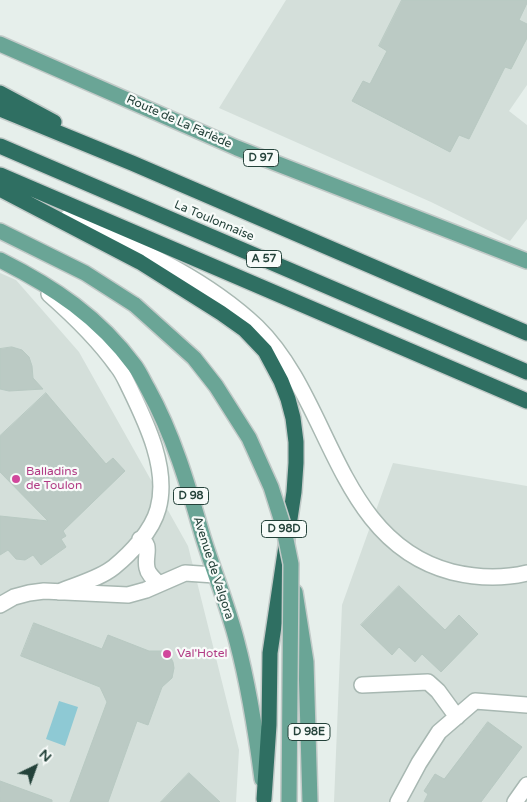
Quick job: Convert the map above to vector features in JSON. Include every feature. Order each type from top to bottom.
[{"type":"highway","points":[[0,93],[132,163]]},
{"type":"highway","name":"La Toulonnaise","points":[[0,109],[132,163],[527,333]]},
{"type":"highway","name":"La Toulonnaise","points":[[0,146],[527,372]]},
{"type":"highway","points":[[0,175],[527,401]]},
{"type":"highway","points":[[0,188],[140,262],[221,312],[245,330],[265,351],[281,381],[293,418],[296,463],[294,492],[270,653],[269,725],[264,801]]},
{"type":"main road","name":"Route de La Farlède","points":[[0,44],[237,148],[527,261]]},
{"type":"main road","name":"D 98D","points":[[0,231],[85,273],[135,305],[194,358],[216,386],[249,438],[271,487],[283,525],[291,564],[289,802]]},
{"type":"main road","name":"Avenue de Valgora","points":[[0,260],[61,294],[95,321],[137,368],[157,406],[174,448],[214,576],[237,641],[252,708],[264,801]]},
{"type":"main road","name":"D 98E","points":[[291,564],[306,662],[310,802]]},
{"type":"street","points":[[0,188],[148,253],[195,280],[230,305],[257,328],[282,357],[310,406],[350,487],[376,522],[398,546],[416,559],[439,568],[477,577],[511,577],[527,573]]},
{"type":"street","points":[[27,274],[70,312],[100,343],[119,368],[135,400],[155,453],[161,484],[158,509],[140,539],[114,566],[103,574],[59,592]]},
{"type":"street","points":[[140,539],[148,545],[146,559],[149,573],[159,584]]},
{"type":"street","points":[[0,605],[14,597],[29,593],[44,591],[128,595],[146,590],[185,573],[214,576]]},
{"type":"street","points":[[362,685],[428,682],[438,691],[456,717]]},
{"type":"street","points":[[398,802],[419,763],[439,732],[475,701],[527,705]]},
{"type":"street","points":[[515,802],[527,785]]},
{"type":"shaded area","points":[[286,0],[527,0],[527,85],[509,111],[527,125],[527,219],[510,241],[431,202],[219,108]]},
{"type":"shaded area","points":[[0,273],[16,280],[79,352],[188,546],[239,750],[236,802],[0,802]]},
{"type":"shaded area","points":[[393,463],[527,486],[527,802],[334,802],[342,605]]},
{"type":"water","points":[[59,701],[78,707],[65,746],[46,739]]},
{"type":"building","points":[[402,0],[527,0],[519,20],[527,24],[527,38],[511,69],[505,67],[469,139],[459,135],[450,152],[352,101],[363,81],[370,84],[387,51],[379,46]]},
{"type":"building","points":[[12,347],[22,350],[29,357],[33,378],[43,389],[9,391],[0,389],[0,349]]},
{"type":"building","points":[[46,393],[106,464],[113,458],[125,471],[63,531],[66,536],[61,539],[66,547],[41,565],[33,555],[25,560],[16,559],[8,550],[0,555],[0,516],[48,521],[0,472],[0,436]]},
{"type":"building","points":[[399,586],[445,630],[459,615],[478,634],[441,672],[422,654],[415,662],[399,647],[392,655],[361,625]]},
{"type":"building","points":[[34,623],[102,649],[108,635],[149,651],[163,651],[173,662],[172,678],[162,687],[148,725],[137,721],[108,802],[70,802],[107,702],[100,687],[21,656]]},
{"type":"building","points":[[488,722],[522,747],[481,802],[424,802],[428,794],[424,791],[435,774],[444,779]]},
{"type":"building","points":[[189,773],[220,802],[161,802]]},
{"type":"building","points":[[0,781],[52,800],[52,802],[0,802]]},
{"type":"place","name":"Balladins de Toulon","points":[[16,479]]},
{"type":"place","name":"Val'Hotel","points":[[167,654]]}]
